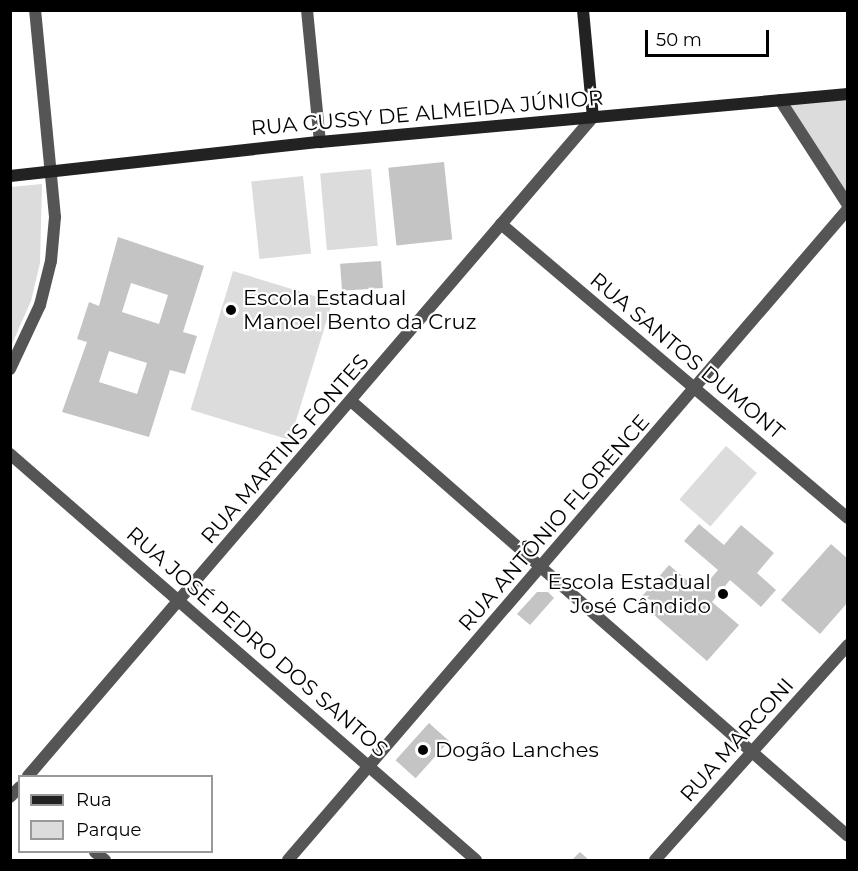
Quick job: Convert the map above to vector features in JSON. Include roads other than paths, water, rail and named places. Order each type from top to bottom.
[{"type":"street","points":[[10,369],[40,305],[51,261],[55,217],[35,10]]},
{"type":"street","points":[[307,10],[320,142]]},
{"type":"street","points":[[583,10],[593,117]]},
{"type":"street","name":"RUA CUSSY DE ALMEIDA JÚNIOR","points":[[10,176],[320,142],[848,94]]},
{"type":"street","points":[[780,100],[848,207]]},
{"type":"street","name":"RUA MARTINS FONTES","points":[[30,775],[593,117]]},
{"type":"street","name":"RUA ANTÔNIO FLORENCE","points":[[288,861],[371,768],[848,207]]},
{"type":"street","name":"RUA SANTOS DUMONT","points":[[501,224],[848,518]]},
{"type":"street","points":[[351,401],[848,836]]},
{"type":"street","name":"RUA JOSÉ PEDRO DOS SANTOS","points":[[10,454],[476,861]]},
{"type":"street","name":"RUA MARCONI","points":[[655,861],[848,645]]},
{"type":"place","name":"Escola Estadual Manoel Bento da Cruz","points":[[231,310]]},
{"type":"place","name":"Escola Estadual José Cândido","points":[[723,594]]},
{"type":"place","name":"Dogão Lanches","points":[[423,750]]}]
